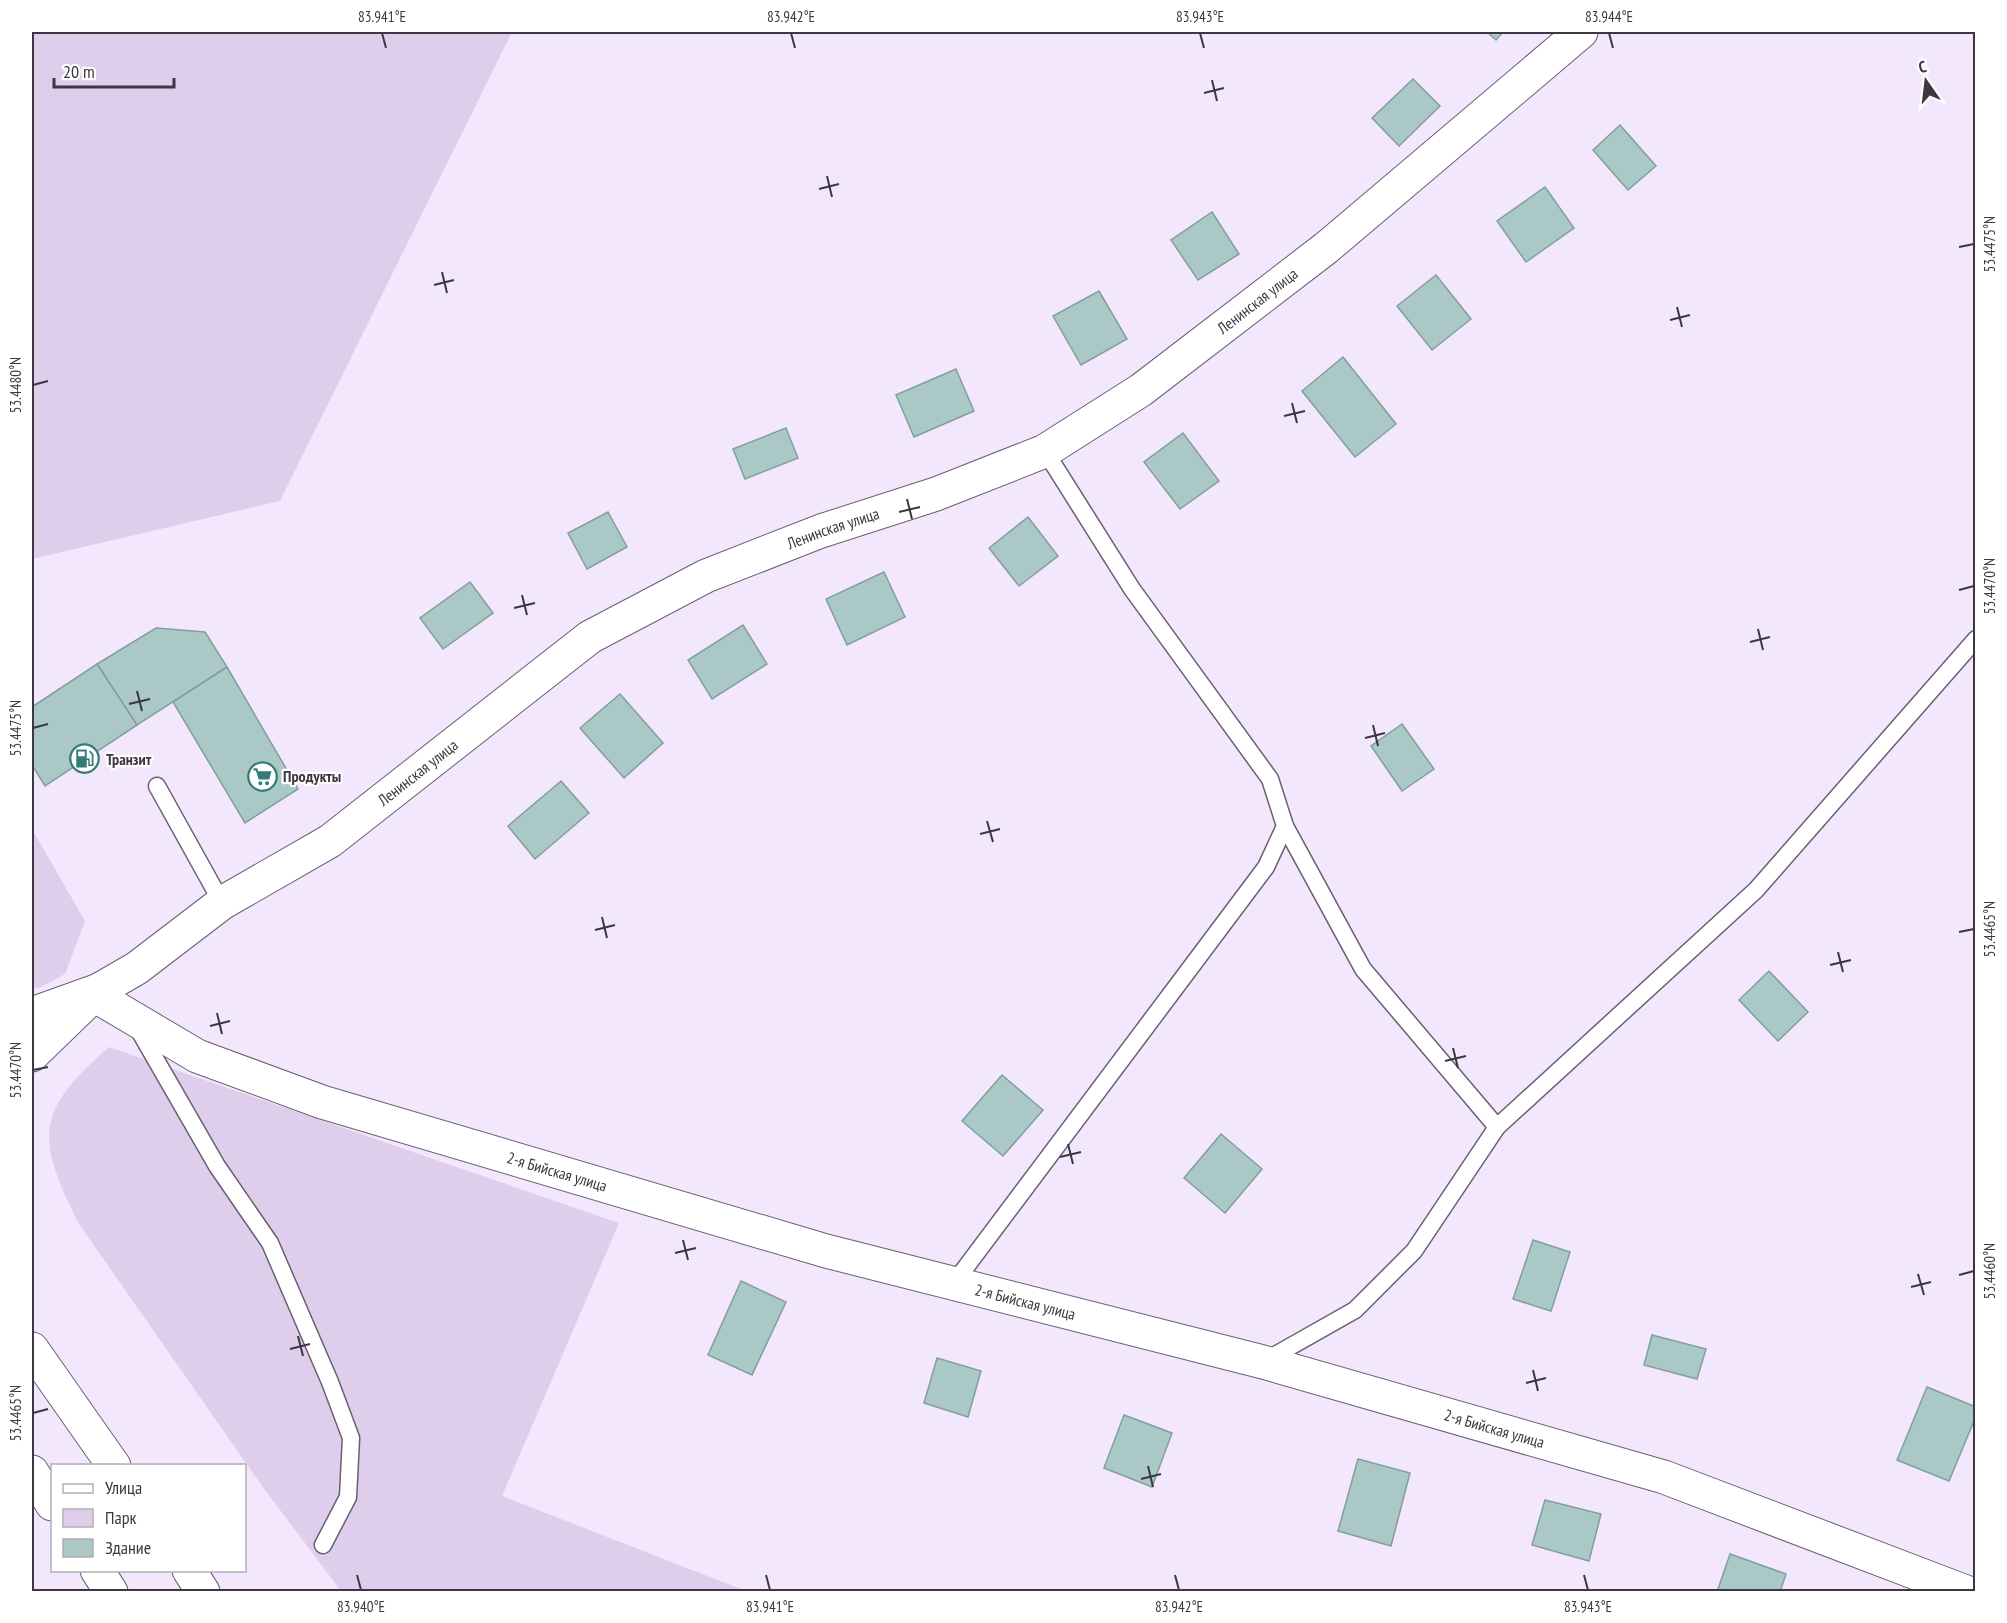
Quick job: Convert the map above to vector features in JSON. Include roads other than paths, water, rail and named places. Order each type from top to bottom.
[{"type":"main road","name":"Ленинская улица","points":[[96,992],[137,968],[222,903],[330,841],[590,637],[706,576],[821,531],[936,494],[1045,451],[1141,390],[1326,248],[1581,32]]},
{"type":"main road","name":"2-я Бийская улица","points":[[96,992],[130,1016],[197,1056],[322,1102],[826,1251],[1263,1362],[1664,1477],[1966,1592]]},
{"type":"main road","points":[[32,1014],[96,992]]},
{"type":"main road","points":[[32,1055],[96,992]]},
{"type":"main road","points":[[32,1349],[113,1464]]},
{"type":"main road","points":[[32,1473],[51,1502]]},
{"type":"main road","points":[[98,1572],[111,1592]]},
{"type":"main road","points":[[190,1572],[203,1592]]},
{"type":"lane","points":[[1045,451],[1132,589],[1270,779],[1285,826],[1363,969],[1497,1127]]},
{"type":"lane","points":[[1263,1362],[1355,1310],[1414,1251],[1497,1127],[1756,890],[1976,639]]},
{"type":"lane","points":[[158,786],[222,903]]},
{"type":"lane","points":[[954,1283],[1266,867],[1285,826]]},
{"type":"lane","points":[[130,1016],[217,1166],[270,1243],[330,1382],[351,1438],[348,1497],[323,1545]]},
{"type":"place","name":"Транзит","points":[[85,759]]},
{"type":"place","name":"Продукты","points":[[262,776]]}]
